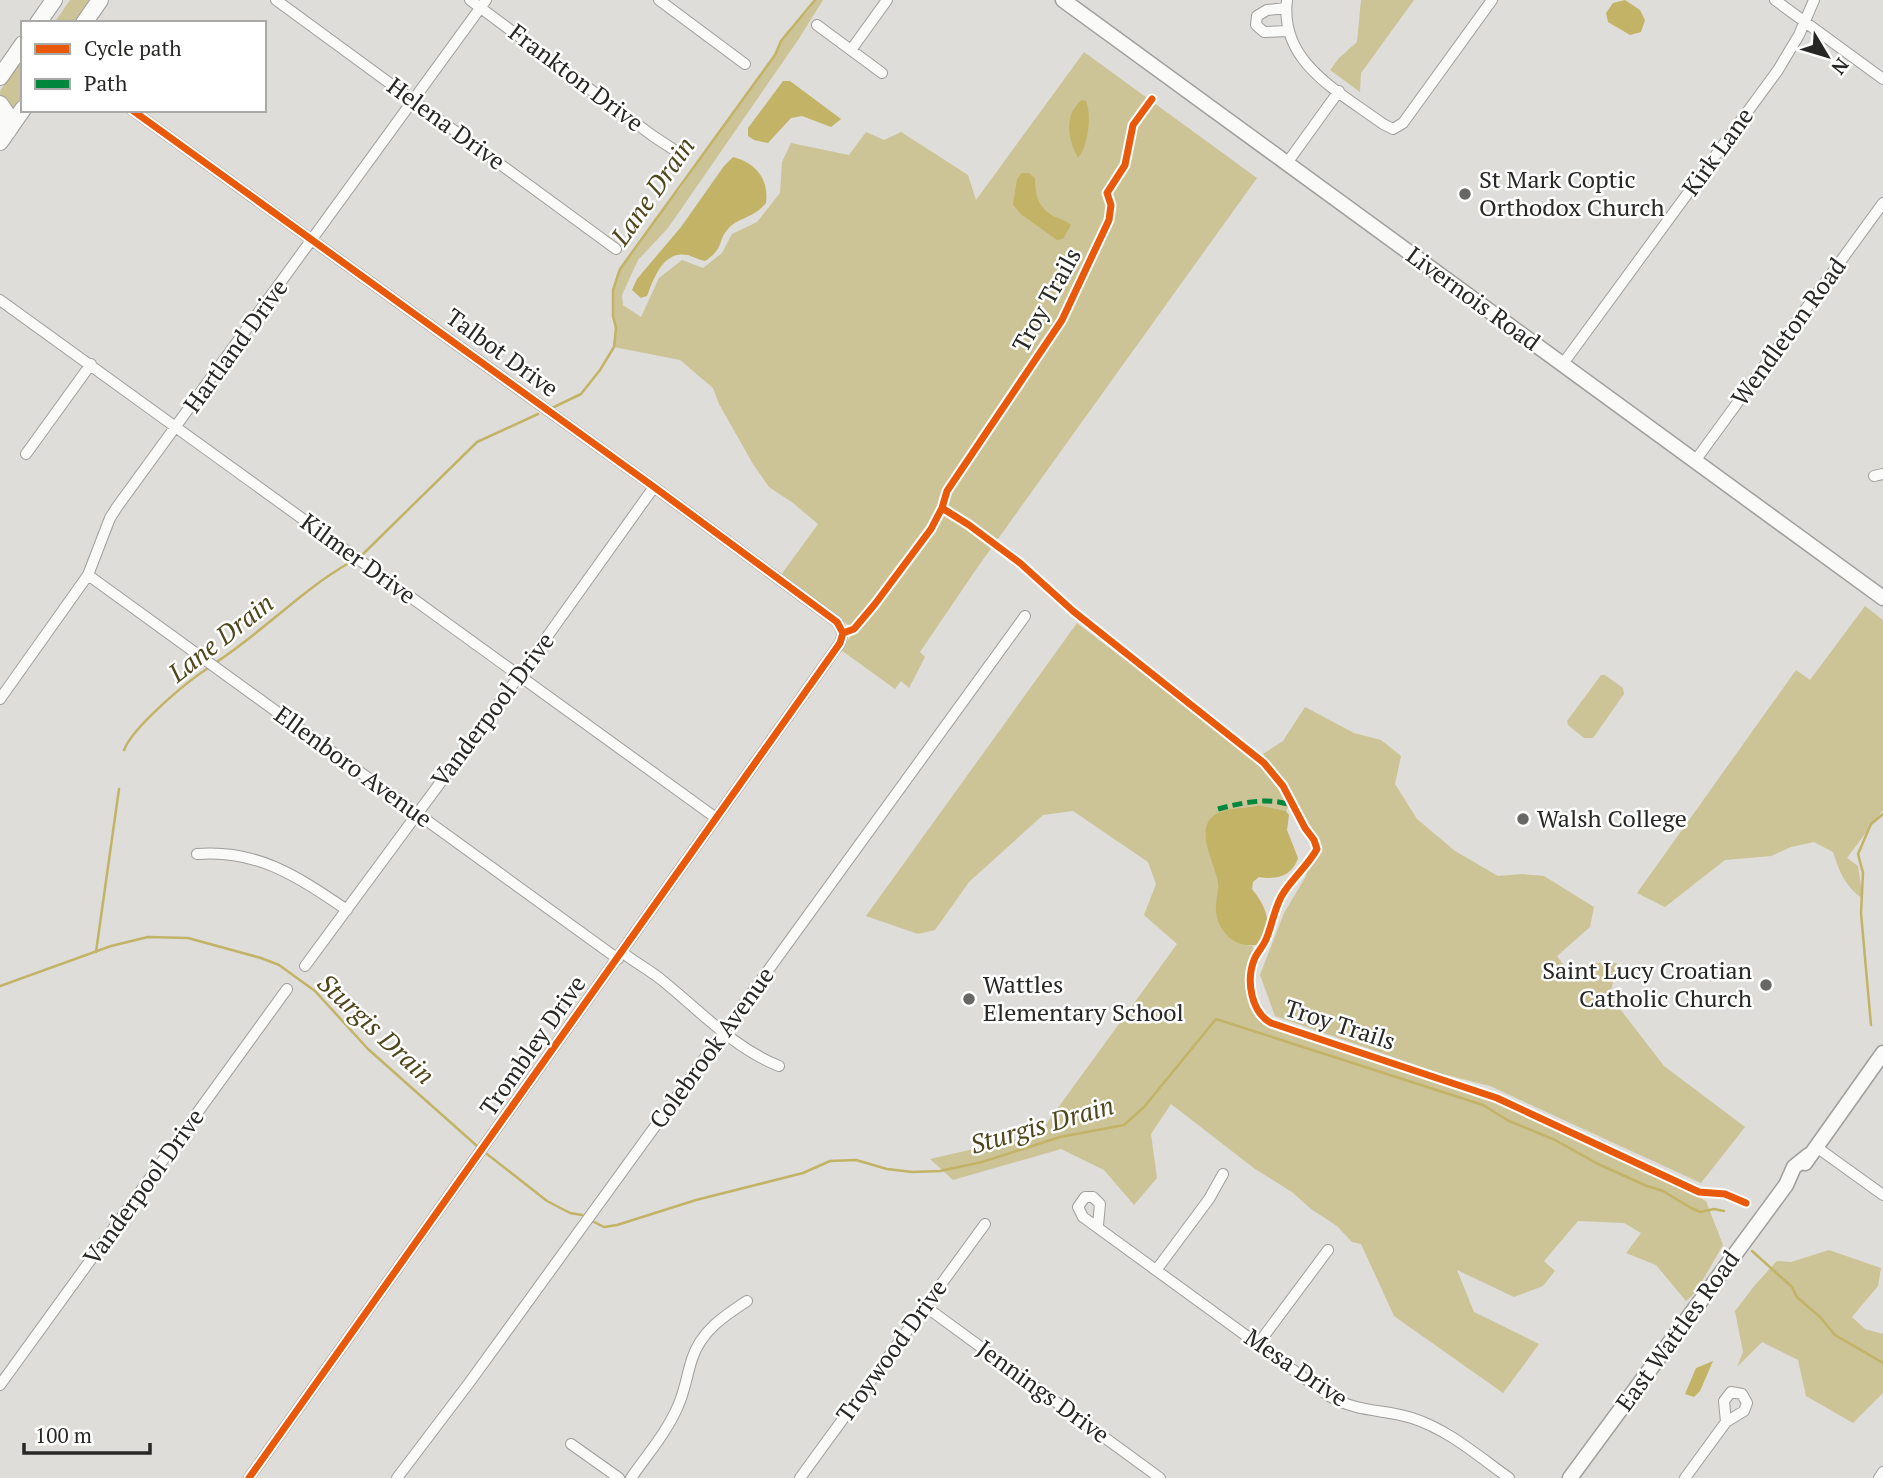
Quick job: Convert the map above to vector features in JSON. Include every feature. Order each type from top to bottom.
[{"type":"main road","points":[[39,21],[54,0]]},
{"type":"main road","points":[[84,21],[100,0]]},
{"type":"main road","name":"Livernois Road","points":[[1063,0],[1883,598]]},
{"type":"main road","points":[[0,77],[21,47]]},
{"type":"main road","points":[[0,104],[8,116],[4,136]]},
{"type":"main road","points":[[4,136],[21,112]]},
{"type":"main road","points":[[1812,1150],[1883,1053]]},
{"type":"main road","name":"East Wattles Road","points":[[1570,1478],[1786,1185],[1794,1167],[1812,1150]]},
{"type":"street","name":"Helena Drive","points":[[276,0],[616,249]]},
{"type":"street","name":"Frankton Drive","points":[[470,0],[483,4],[653,136],[682,155]]},
{"type":"street","points":[[659,0],[745,64]]},
{"type":"street","points":[[851,50],[887,0]]},
{"type":"street","points":[[1287,31],[1264,32],[1256,25],[1257,16],[1287,4],[1287,31],[1308,67],[1393,129],[1397,128],[1492,0]]},
{"type":"street","points":[[1775,0],[1883,79]]},
{"type":"street","name":"Kirk Lane","points":[[1562,365],[1778,70],[1814,0]]},
{"type":"street","name":"Hartland Drive","points":[[0,699],[88,575],[110,518],[483,4]]},
{"type":"street","points":[[817,25],[882,73]]},
{"type":"street","points":[[1287,163],[1339,92]]},
{"type":"street","name":"Talbot Drive","points":[[135,112],[654,487],[837,622],[843,633]]},
{"type":"street","name":"Wendleton Road","points":[[1695,461],[1883,203]]},
{"type":"street","name":"Kilmer Drive","points":[[0,300],[716,818]]},
{"type":"street","points":[[26,454],[91,364]]},
{"type":"street","name":"Vanderpool Drive","points":[[305,966],[519,676],[654,487]]},
{"type":"street","name":"Ellenboro Avenue","points":[[88,575],[417,813],[621,956],[662,980],[723,1032],[761,1059],[779,1066]]},
{"type":"street","name":"Colebrook Avenue","points":[[397,1478],[469,1383],[1025,616]]},
{"type":"street","name":"Trombley Drive","points":[[248,1478],[621,956],[840,643],[843,633]]},
{"type":"street","points":[[197,854],[215,852],[240,855],[270,864],[347,910]]},
{"type":"street","name":"Vanderpool Drive","points":[[0,1385],[287,989]]},
{"type":"street","points":[[1812,1150],[1883,1195]]},
{"type":"street","points":[[1157,1269],[1209,1199],[1223,1174]]},
{"type":"street","name":"Troywood Drive","points":[[800,1478],[985,1224]]},
{"type":"street","name":"Mesa Drive","points":[[1098,1225],[1337,1401],[1368,1411],[1409,1417],[1435,1427],[1509,1478]]},
{"type":"street","points":[[1258,1344],[1328,1251]]},
{"type":"street","points":[[631,1478],[678,1407],[693,1355],[702,1339],[718,1321],[747,1301]]},
{"type":"street","name":"Jennings Drive","points":[[926,1307],[1160,1478]]},
{"type":"street","points":[[1685,1478],[1726,1422]]},
{"type":"street","points":[[571,1444],[619,1478]]},
{"type":"street","points":[[1879,1478],[1883,1472]]},
{"type":"shaded area","points":[[70,0],[91,0],[75,21],[55,21]]},
{"type":"shaded area","points":[[815,0],[823,0],[798,40],[668,228],[638,260],[622,295],[623,305],[641,317],[659,278],[682,260],[703,268],[722,253],[732,234],[757,222],[780,193],[782,162],[791,143],[849,155],[866,132],[884,140],[901,132],[968,175],[976,200],[1084,52],[1257,178],[977,568],[920,652],[925,657],[909,688],[901,681],[895,689],[841,650],[855,630],[781,575],[818,524],[769,487],[719,404],[713,388],[680,360],[614,347],[616,328],[613,290],[623,264],[775,55],[784,35]]},
{"type":"shaded area","points":[[1361,0],[1414,0],[1361,73],[1360,92],[1330,70],[1357,42]]},
{"type":"shaded area","points":[[1625,0],[1640,10],[1645,20],[1641,32],[1630,35],[1608,22],[1606,13],[1613,3]]},
{"type":"shaded area","points":[[21,61],[21,99],[13,110],[8,101],[0,95]]},
{"type":"shaded area","points":[[783,81],[790,81],[841,119],[831,127],[802,116],[791,118],[768,143],[754,140],[748,136],[748,128]]},
{"type":"shaded area","points":[[1082,100],[1086,101],[1088,107],[1089,122],[1087,139],[1078,158],[1069,127],[1072,113]]},
{"type":"shaded area","points":[[733,157],[748,163],[759,173],[765,187],[766,203],[756,212],[732,225],[715,252],[705,261],[679,255],[666,261],[656,274],[647,296],[641,298],[632,290],[637,279],[681,227]]},
{"type":"shaded area","points":[[1022,173],[1029,173],[1035,178],[1042,207],[1071,225],[1063,239],[1057,240],[1022,215],[1013,205],[1017,179]]},
{"type":"shaded area","points":[[1865,606],[1883,620],[1883,810],[1847,858],[1858,866],[1863,899],[1844,878],[1833,852],[1814,842],[1791,847],[1771,856],[1725,860],[1665,907],[1637,893],[1796,670],[1810,680]]},
{"type":"shaded area","points":[[1077,623],[1261,764],[1291,802],[1286,811],[1259,805],[1224,811],[1205,833],[1218,879],[1216,908],[1219,923],[1232,939],[1253,946],[1249,988],[1267,1023],[1434,1076],[1567,1129],[1706,1201],[1723,1245],[1696,1292],[1686,1301],[1656,1265],[1626,1253],[1641,1233],[1624,1223],[1578,1221],[1544,1261],[1555,1271],[1543,1286],[1514,1297],[1457,1270],[1474,1312],[1539,1344],[1503,1393],[1394,1316],[1361,1244],[1352,1242],[1337,1226],[1311,1209],[1292,1192],[1255,1169],[1171,1104],[1151,1134],[1157,1178],[1134,1205],[1104,1170],[1061,1149],[953,1180],[930,1159],[1039,1134],[1177,944],[1144,915],[1156,884],[1148,862],[1073,811],[1043,815],[969,882],[935,930],[918,934],[866,916]]},
{"type":"shaded area","points":[[1601,675],[1623,688],[1624,694],[1593,738],[1584,738],[1568,725],[1567,721]]},
{"type":"shaded area","points":[[1305,707],[1354,733],[1381,740],[1401,756],[1395,784],[1417,819],[1455,851],[1498,876],[1544,876],[1594,907],[1590,927],[1557,956],[1569,972],[1591,963],[1617,963],[1610,996],[1664,1066],[1745,1127],[1701,1183],[1490,1086],[1439,1073],[1275,1016],[1260,975],[1284,913],[1306,876],[1314,832],[1287,786],[1263,754],[1283,741]]},
{"type":"shaded area","points":[[1259,805],[1286,811],[1289,815],[1287,830],[1298,858],[1288,873],[1272,878],[1259,877],[1253,882],[1252,889],[1264,908],[1267,930],[1260,944],[1251,945],[1235,941],[1219,923],[1216,914],[1218,884],[1205,832],[1207,824],[1217,814]]},
{"type":"shaded area","points":[[1829,1250],[1881,1268],[1878,1286],[1852,1317],[1865,1329],[1883,1334],[1883,1393],[1853,1423],[1806,1396],[1798,1360],[1762,1342],[1737,1367],[1743,1352],[1735,1311],[1755,1285],[1777,1261],[1791,1262]]},
{"type":"shaded area","points":[[1713,1361],[1700,1391],[1694,1397],[1685,1394],[1696,1368]]},
{"type":"waterway","name":"Lane Drain","points":[[552,408],[581,394],[600,370],[614,347],[616,328],[613,290],[620,269],[775,55],[781,41],[815,0]]},
{"type":"waterway","name":"Lane Drain","points":[[362,555],[477,442],[538,414]]},
{"type":"waterway","name":"Lane Drain","points":[[215,663],[314,586],[349,563]]},
{"type":"waterway","name":"Lane Drain","points":[[124,750],[149,717],[210,667]]},
{"type":"waterway","name":"Lane Drain","points":[[96,952],[119,789]]},
{"type":"waterway","points":[[1871,1025],[1861,913],[1863,873],[1858,854],[1871,824],[1883,814]]},
{"type":"waterway","name":"Sturgis Drain","points":[[0,986],[111,946],[148,937],[188,938],[261,958],[279,965],[315,991],[368,1049],[477,1146]]},
{"type":"waterway","name":"Sturgis Drain","points":[[594,1222],[604,1227],[617,1225],[696,1200],[803,1173],[830,1161],[856,1160],[887,1169],[912,1172],[940,1171],[982,1162],[1060,1137],[1124,1125],[1144,1107],[1216,1019],[1483,1105],[1509,1121],[1555,1140],[1598,1164],[1663,1191],[1700,1212],[1714,1209],[1724,1211]]},
{"type":"waterway","name":"Sturgis Drain","points":[[487,1154],[547,1201],[570,1213],[582,1215]]},
{"type":"waterway","name":"Sturgis Drain","points":[[1752,1251],[1792,1287],[1797,1297],[1820,1317],[1835,1335],[1883,1363]]},
{"type":"marked path","points":[[1218,809],[1266,801],[1292,806]]},
{"type":"cycle path","name":"Troy Trails","points":[[843,633],[854,629],[931,529],[947,491],[1062,320],[1109,220],[1111,205],[1107,193],[1125,165],[1133,125],[1152,99]]},
{"type":"cycle path","points":[[135,112],[654,487],[837,622],[843,633]]},
{"type":"cycle path","name":"Troy Trails","points":[[942,508],[1020,563],[1073,611],[1264,763],[1283,786],[1317,849],[1281,897],[1266,940],[1254,960],[1250,977],[1252,995],[1264,1018],[1271,1023],[1497,1098],[1699,1192],[1725,1194],[1746,1203]]},
{"type":"cycle path","points":[[249,1478],[840,643],[843,633]]},
{"type":"place","name":"St Mark Coptic Orthodox Church","points":[[1465,194]]},
{"type":"place","name":"Walsh College","points":[[1523,819]]},
{"type":"place","name":"Saint Lucy Croatian Catholic Church","points":[[1766,985]]},
{"type":"place","name":"Wattles Elementary School","points":[[969,999]]}]
